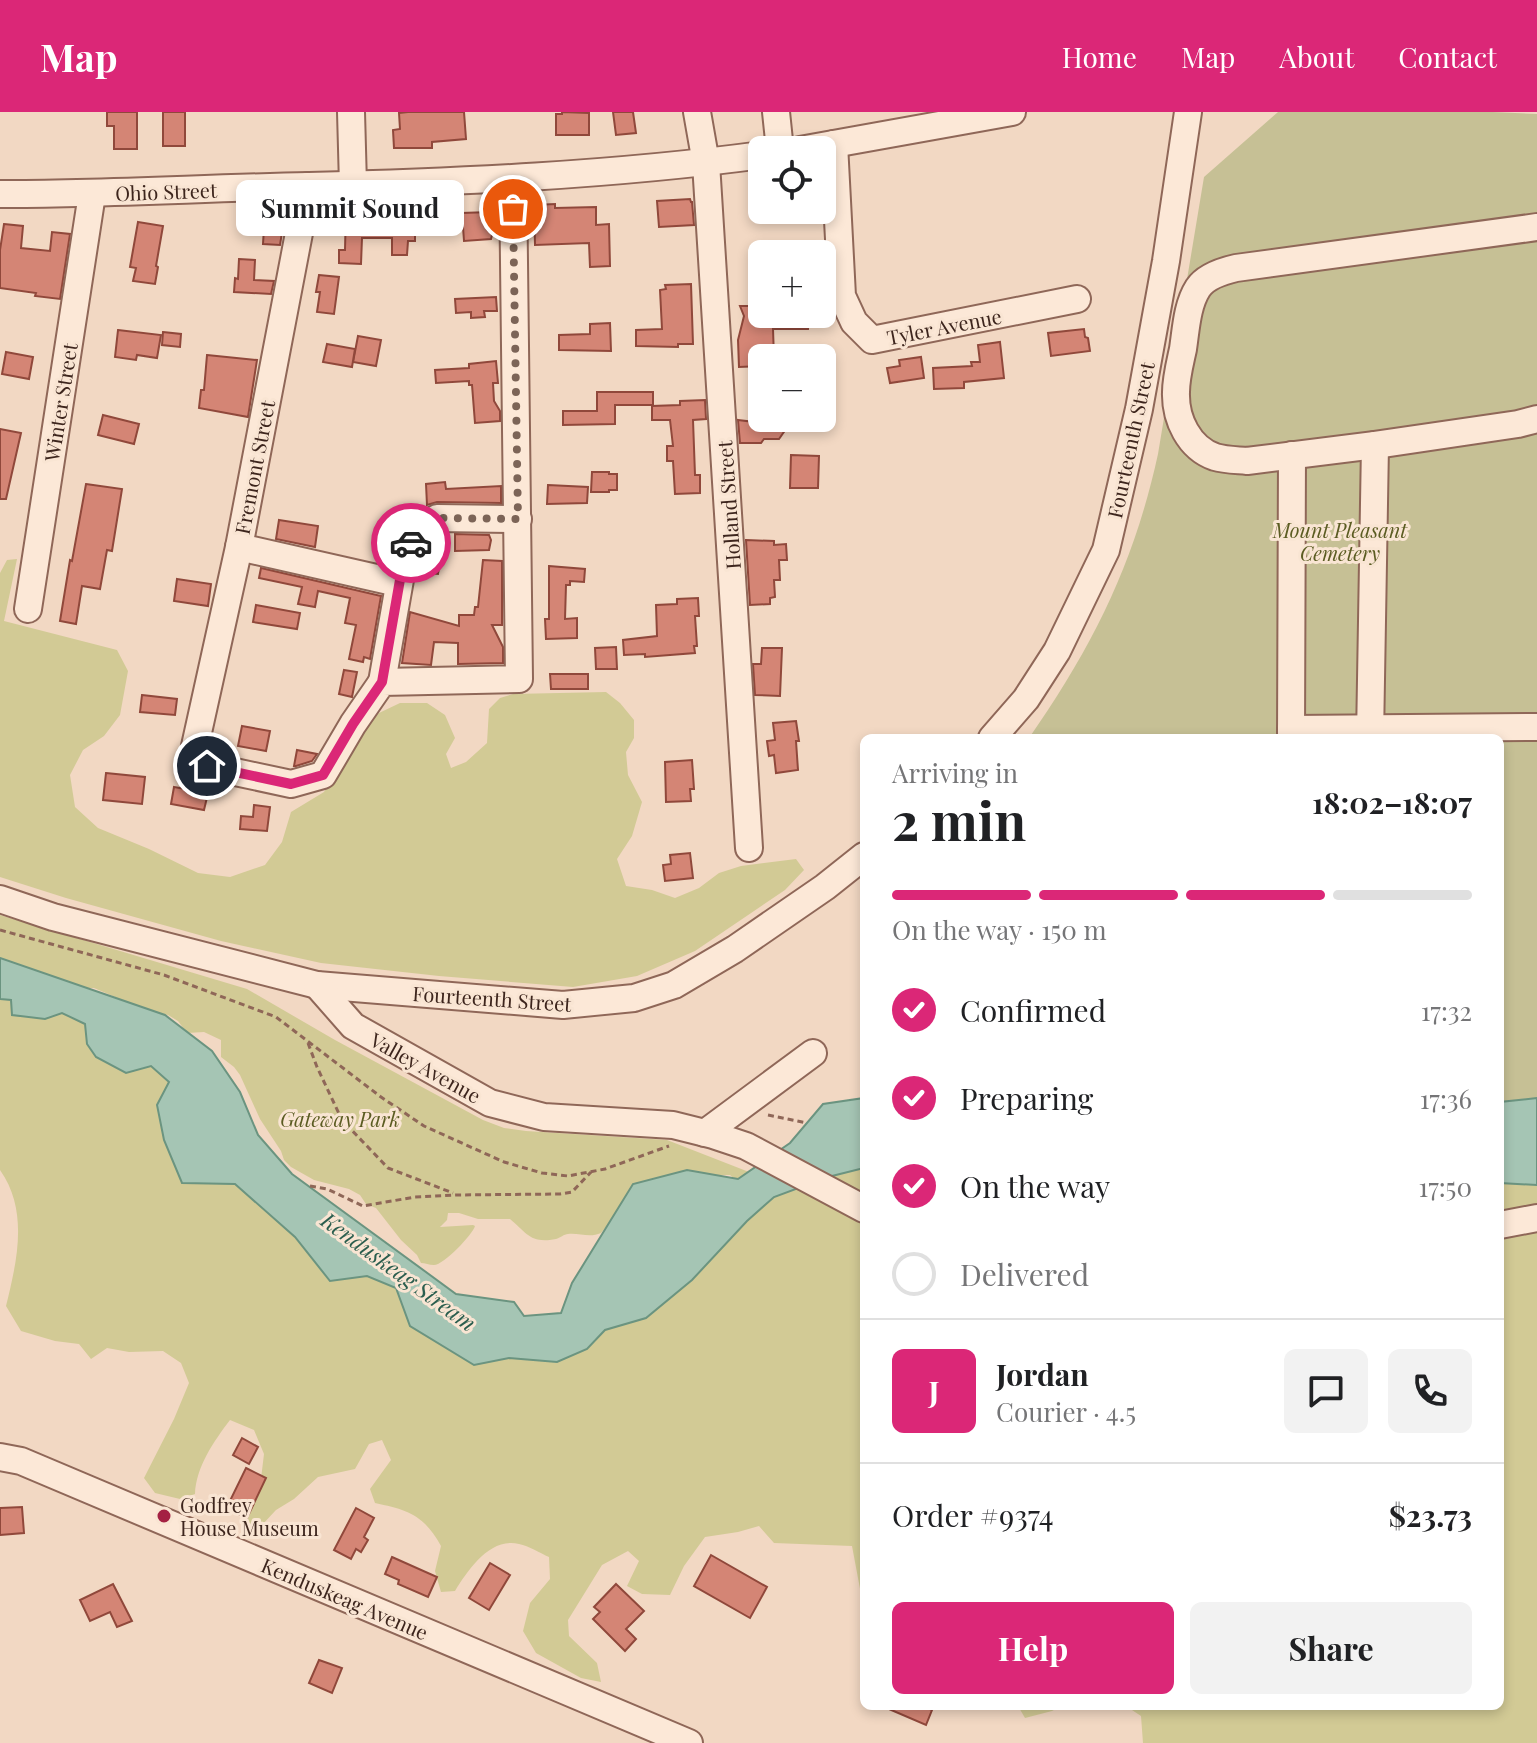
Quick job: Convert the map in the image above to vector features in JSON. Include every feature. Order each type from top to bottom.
[{"type":"street","points":[[351,112],[353,185]]},
{"type":"street","name":"Holland Street","points":[[697,112],[706,163],[749,848]]},
{"type":"street","points":[[776,112],[779,136]]},
{"type":"street","points":[[836,144],[1012,112]]},
{"type":"street","name":"Fourteenth Street","points":[[995,734],[1026,699],[1057,651],[1106,550],[1139,409],[1166,261],[1188,112]]},
{"type":"street","name":"Ohio Street","points":[[0,194],[92,194],[513,179],[748,157]]},
{"type":"street","points":[[513,179],[518,519],[519,679],[382,682],[398,583],[404,557],[415,535],[437,518],[518,519]]},
{"type":"street","name":"Tyler Avenue","points":[[836,182],[842,296],[854,322],[872,340],[1077,299]]},
{"type":"street","name":"Fremont Street","points":[[308,186],[239,547],[195,746],[207,766],[291,784],[323,775],[382,682]]},
{"type":"street","name":"Winter Street","points":[[28,609],[92,194]]},
{"type":"street","points":[[1537,227],[1223,271],[1199,287],[1190,307],[1176,390],[1177,412],[1186,434],[1195,444],[1215,457],[1247,461],[1375,445],[1537,419]]},
{"type":"street","points":[[1370,733],[1375,445]]},
{"type":"street","points":[[1292,455],[1291,733],[1537,727]]},
{"type":"street","points":[[239,547],[398,583]]},
{"type":"street","name":"Fourteenth Street","points":[[317,985],[563,1005],[634,998],[674,985],[735,949],[860,859]]},
{"type":"street","points":[[0,899],[53,917],[317,985]]},
{"type":"street","name":"Valley Avenue","points":[[317,985],[353,1026],[490,1103],[544,1117],[673,1125],[705,1133],[746,1146],[853,1203]]},
{"type":"street","points":[[705,1133],[813,1053]]},
{"type":"street","points":[[1504,1224],[1537,1218]]},
{"type":"street","name":"Kenduskeag Avenue","points":[[0,1457],[21,1461],[689,1743]]},
{"type":"path","points":[[0,930],[164,975],[276,1017],[424,1126],[504,1162],[542,1173],[568,1176],[605,1169],[705,1133]]},
{"type":"path","points":[[307,1041],[342,1120],[388,1168],[456,1195]]},
{"type":"path","points":[[738,1109],[807,1123]]},
{"type":"path","points":[[310,1186],[327,1189],[363,1206],[415,1197],[560,1194],[572,1192],[591,1172]]},
{"type":"green space","name":"Mount Pleasant Cemetery","points":[[1278,112],[1537,114],[1537,1098],[1504,1102],[1504,734],[1032,734],[1092,637],[1137,532],[1158,454],[1204,177]]},
{"type":"green space","points":[[17,559],[4,621],[117,650],[128,671],[120,715],[104,736],[83,750],[70,775],[75,807],[98,828],[198,873],[230,877],[265,865],[282,842],[291,812],[324,792],[358,734],[379,713],[400,703],[427,703],[445,715],[455,738],[446,754],[451,768],[466,762],[487,743],[489,709],[500,698],[513,694],[606,692],[634,720],[634,738],[626,752],[628,775],[642,802],[632,836],[617,859],[626,886],[675,898],[699,888],[719,873],[741,866],[796,859],[804,870],[785,890],[695,951],[637,976],[573,987],[321,963],[221,941],[0,877],[0,573],[7,560]]},
{"type":"green space","name":"Gateway Park","points":[[0,915],[247,989],[335,1040],[483,1120],[504,1128],[667,1140],[749,1172],[738,1182],[730,1175],[667,1175],[642,1182],[601,1233],[593,1235],[568,1234],[540,1240],[530,1236],[510,1219],[478,1219],[448,1213],[447,1220],[440,1227],[473,1225],[473,1230],[439,1264],[421,1263],[376,1208],[366,1204],[360,1195],[314,1180],[284,1160],[260,1119],[240,1075],[221,1057],[221,1040],[204,1032],[187,1033],[178,1021],[168,1015],[132,1008],[127,1002],[94,988],[85,988],[0,959]]},
{"type":"green space","points":[[0,999],[11,1000],[45,1019],[61,1013],[86,1024],[87,1044],[151,1066],[169,1083],[182,1183],[235,1184],[295,1237],[330,1281],[367,1276],[396,1288],[410,1326],[474,1365],[509,1358],[557,1362],[587,1349],[605,1330],[646,1318],[692,1280],[774,1197],[860,1169],[860,1589],[852,1546],[774,1543],[759,1526],[705,1537],[684,1566],[670,1595],[642,1594],[627,1586],[639,1561],[628,1551],[602,1565],[568,1620],[569,1636],[597,1663],[601,1682],[581,1678],[536,1653],[523,1631],[530,1603],[550,1579],[549,1557],[519,1544],[499,1545],[481,1557],[455,1591],[441,1592],[435,1571],[441,1546],[435,1536],[414,1516],[375,1503],[370,1489],[391,1460],[382,1440],[369,1444],[355,1469],[318,1477],[262,1525],[247,1526],[242,1513],[260,1487],[264,1454],[254,1430],[230,1420],[202,1464],[195,1494],[180,1499],[155,1493],[144,1478],[189,1383],[181,1363],[163,1351],[129,1352],[107,1348],[91,1359],[79,1344],[21,1331],[6,1306],[17,1254],[18,1219],[15,1202],[0,1170]]},
{"type":"green space","points":[[1504,1183],[1537,1185],[1537,1743],[1143,1743],[1141,1716],[1132,1710],[1504,1710]]},
{"type":"green space","points":[[1020,1710],[1054,1710],[1052,1711],[1025,1718]]},
{"type":"water","name":"Kenduskeag Stream","points":[[0,958],[165,1015],[212,1051],[240,1092],[258,1135],[292,1174],[456,1294],[514,1302],[524,1316],[561,1313],[572,1283],[633,1184],[687,1170],[738,1179],[790,1143],[823,1104],[860,1099],[860,1169],[774,1197],[692,1280],[646,1318],[605,1330],[587,1349],[557,1362],[509,1358],[474,1365],[410,1326],[396,1288],[367,1276],[330,1281],[295,1237],[235,1184],[182,1183],[164,1140],[157,1105],[169,1082],[151,1066],[126,1073],[96,1057],[87,1044],[85,1024],[62,1013],[45,1019],[12,1015],[11,1000],[0,999]]},
{"type":"water","points":[[1537,1098],[1537,1185],[1504,1183],[1504,1102]]},
{"type":"building","points":[[107,112],[137,112],[137,149],[114,149],[114,126],[107,126]]},
{"type":"building","points":[[163,112],[185,112],[185,146],[163,146]]},
{"type":"building","points":[[464,112],[466,139],[432,142],[432,148],[394,148],[393,130],[400,129],[399,113]]},
{"type":"building","points":[[613,112],[633,112],[636,133],[616,135]]},
{"type":"building","points":[[589,113],[589,135],[556,135],[556,114]]},
{"type":"building","points":[[690,199],[694,225],[659,227],[657,201]]},
{"type":"building","points":[[555,204],[555,208],[596,207],[596,225],[609,224],[610,266],[590,267],[589,243],[535,245],[534,205]]},
{"type":"building","points":[[346,209],[362,209],[362,223],[392,225],[392,217],[407,217],[407,227],[415,227],[415,241],[408,241],[407,255],[392,255],[392,238],[362,238],[361,264],[339,263],[339,250],[345,250]]},
{"type":"building","points":[[265,212],[285,214],[280,245],[263,244]]},
{"type":"building","points":[[490,212],[496,219],[491,239],[464,241],[462,213]]},
{"type":"building","points":[[138,222],[163,226],[155,284],[133,281],[136,268],[130,267]]},
{"type":"building","points":[[4,224],[23,226],[21,248],[50,251],[52,232],[70,234],[60,299],[0,288]]},
{"type":"building","points":[[239,259],[255,260],[254,280],[274,281],[271,294],[234,292]]},
{"type":"building","points":[[319,275],[339,277],[334,314],[317,312]]},
{"type":"building","points":[[691,284],[693,344],[678,344],[678,347],[636,346],[636,330],[662,329],[660,290],[666,289],[665,285]]},
{"type":"building","points":[[496,297],[497,311],[484,311],[485,317],[471,318],[471,312],[456,313],[455,299]]},
{"type":"building","points":[[740,306],[748,306],[748,328],[808,329],[773,329],[774,344],[748,344],[748,367],[739,367],[738,340],[744,316]]},
{"type":"building","points":[[610,323],[611,351],[559,350],[559,335],[590,334],[590,324]]},
{"type":"building","points":[[1084,329],[1090,351],[1051,356],[1048,333]]},
{"type":"building","points":[[118,330],[161,335],[157,358],[137,355],[136,360],[115,357]]},
{"type":"building","points":[[163,332],[181,334],[180,347],[162,345]]},
{"type":"building","points":[[358,336],[381,340],[376,366],[353,362]]},
{"type":"building","points":[[1000,342],[1004,378],[964,382],[964,388],[934,389],[933,368],[972,366],[971,362],[980,362],[978,345]]},
{"type":"building","points":[[327,344],[355,349],[352,367],[323,362]]},
{"type":"building","points":[[6,352],[33,357],[29,379],[2,374]]},
{"type":"building","points":[[207,355],[257,360],[248,417],[199,408]]},
{"type":"building","points":[[921,357],[924,378],[890,383],[887,368],[900,366],[899,360]]},
{"type":"building","points":[[496,361],[498,383],[493,383],[494,401],[500,411],[500,421],[475,423],[472,385],[469,381],[436,383],[435,370],[469,368],[469,364]]},
{"type":"building","points":[[597,392],[653,392],[653,405],[615,405],[615,424],[563,425],[563,411],[597,411]]},
{"type":"building","points":[[705,400],[706,419],[693,420],[695,475],[700,475],[700,493],[675,494],[673,461],[667,461],[667,446],[673,446],[670,420],[652,420],[652,406]]},
{"type":"building","points":[[103,415],[139,424],[134,444],[98,435]]},
{"type":"building","points":[[738,420],[748,421],[748,432],[784,432],[779,439],[740,443]]},
{"type":"building","points":[[0,429],[21,433],[6,499],[0,499]]},
{"type":"building","points":[[791,455],[819,456],[818,488],[790,488]]},
{"type":"building","points":[[592,472],[617,474],[617,490],[591,492]]},
{"type":"building","points":[[445,482],[446,489],[501,486],[501,503],[437,502],[427,505],[426,484]]},
{"type":"building","points":[[86,484],[122,489],[112,551],[107,550],[100,589],[82,586],[76,624],[60,621]]},
{"type":"building","points":[[548,485],[588,487],[587,503],[547,504]]},
{"type":"building","points":[[279,520],[318,526],[315,547],[276,539]]},
{"type":"building","points":[[455,534],[489,535],[489,550],[455,551]]},
{"type":"building","points":[[746,540],[786,544],[787,560],[779,560],[780,580],[774,580],[775,597],[770,598],[770,604],[750,605]]},
{"type":"building","points":[[424,553],[441,555],[438,574],[418,572]]},
{"type":"building","points":[[483,560],[502,561],[502,625],[492,625],[503,647],[503,663],[458,664],[458,643],[434,642],[431,665],[402,663],[410,612],[459,626],[459,615],[474,615],[475,607],[478,607]]},
{"type":"building","points":[[549,566],[585,569],[584,582],[570,581],[570,585],[566,585],[565,619],[577,618],[577,638],[546,639]]},
{"type":"building","points":[[261,568],[381,596],[370,659],[364,657],[363,662],[349,659],[356,625],[345,623],[350,598],[318,591],[315,607],[298,604],[302,587],[259,578]]},
{"type":"building","points":[[177,579],[211,584],[208,606],[174,601]]},
{"type":"building","points":[[698,598],[695,653],[645,657],[645,654],[624,655],[623,640],[657,636],[656,605],[677,604],[677,599]]},
{"type":"building","points":[[256,605],[300,613],[297,629],[253,622]]},
{"type":"building","points":[[616,647],[617,669],[596,669],[595,648]]},
{"type":"building","points":[[762,648],[782,648],[780,696],[755,695],[753,664],[761,664]]},
{"type":"building","points":[[344,670],[357,672],[352,697],[339,694]]},
{"type":"building","points":[[550,674],[588,674],[588,689],[551,689]]},
{"type":"building","points":[[142,695],[177,699],[175,715],[140,712]]},
{"type":"building","points":[[796,721],[798,770],[776,773],[774,755],[769,756],[767,741],[775,740],[773,723]]},
{"type":"building","points":[[242,726],[270,731],[266,751],[238,746]]},
{"type":"building","points":[[297,750],[317,754],[312,761],[294,766]]},
{"type":"building","points":[[692,760],[694,789],[690,789],[691,801],[666,802],[665,762]]},
{"type":"building","points":[[106,773],[145,777],[142,804],[103,800]]},
{"type":"building","points":[[174,787],[208,793],[204,810],[171,804]]},
{"type":"building","points":[[254,805],[270,807],[267,831],[240,829],[241,816],[253,817]]},
{"type":"building","points":[[690,853],[693,878],[665,881],[663,865],[671,864],[670,855]]},
{"type":"building","points":[[242,1438],[258,1447],[249,1464],[233,1455]]},
{"type":"building","points":[[246,1468],[266,1478],[247,1518],[226,1509]]},
{"type":"building","points":[[22,1507],[24,1533],[0,1535],[0,1508]]},
{"type":"building","points":[[356,1508],[374,1518],[364,1537],[368,1540],[361,1552],[356,1549],[351,1559],[334,1550]]},
{"type":"building","points":[[711,1555],[767,1587],[750,1618],[694,1586]]},
{"type":"building","points":[[392,1557],[437,1577],[428,1597],[398,1584],[399,1580],[385,1574]]},
{"type":"building","points":[[490,1563],[510,1575],[489,1610],[469,1598]]},
{"type":"building","points":[[113,1584],[132,1621],[117,1627],[110,1612],[90,1621],[80,1600]]},
{"type":"building","points":[[616,1584],[644,1611],[626,1629],[636,1639],[625,1651],[593,1619],[600,1612],[594,1607]]},
{"type":"building","points":[[319,1660],[342,1668],[332,1693],[309,1683]]},
{"type":"building","points":[[891,1710],[932,1710],[926,1725]]},
{"type":"way so far","points":[[411,543],[415,535],[437,518],[518,519],[513,209]]},
{"type":"place","name":"Summit Sound","points":[[513,209]]},
{"type":"place","name":"Godfrey House Museum","points":[[164,1516]]},
{"type":"route","points":[[207,766],[291,784],[323,775],[382,682],[398,583],[411,543]]}]
